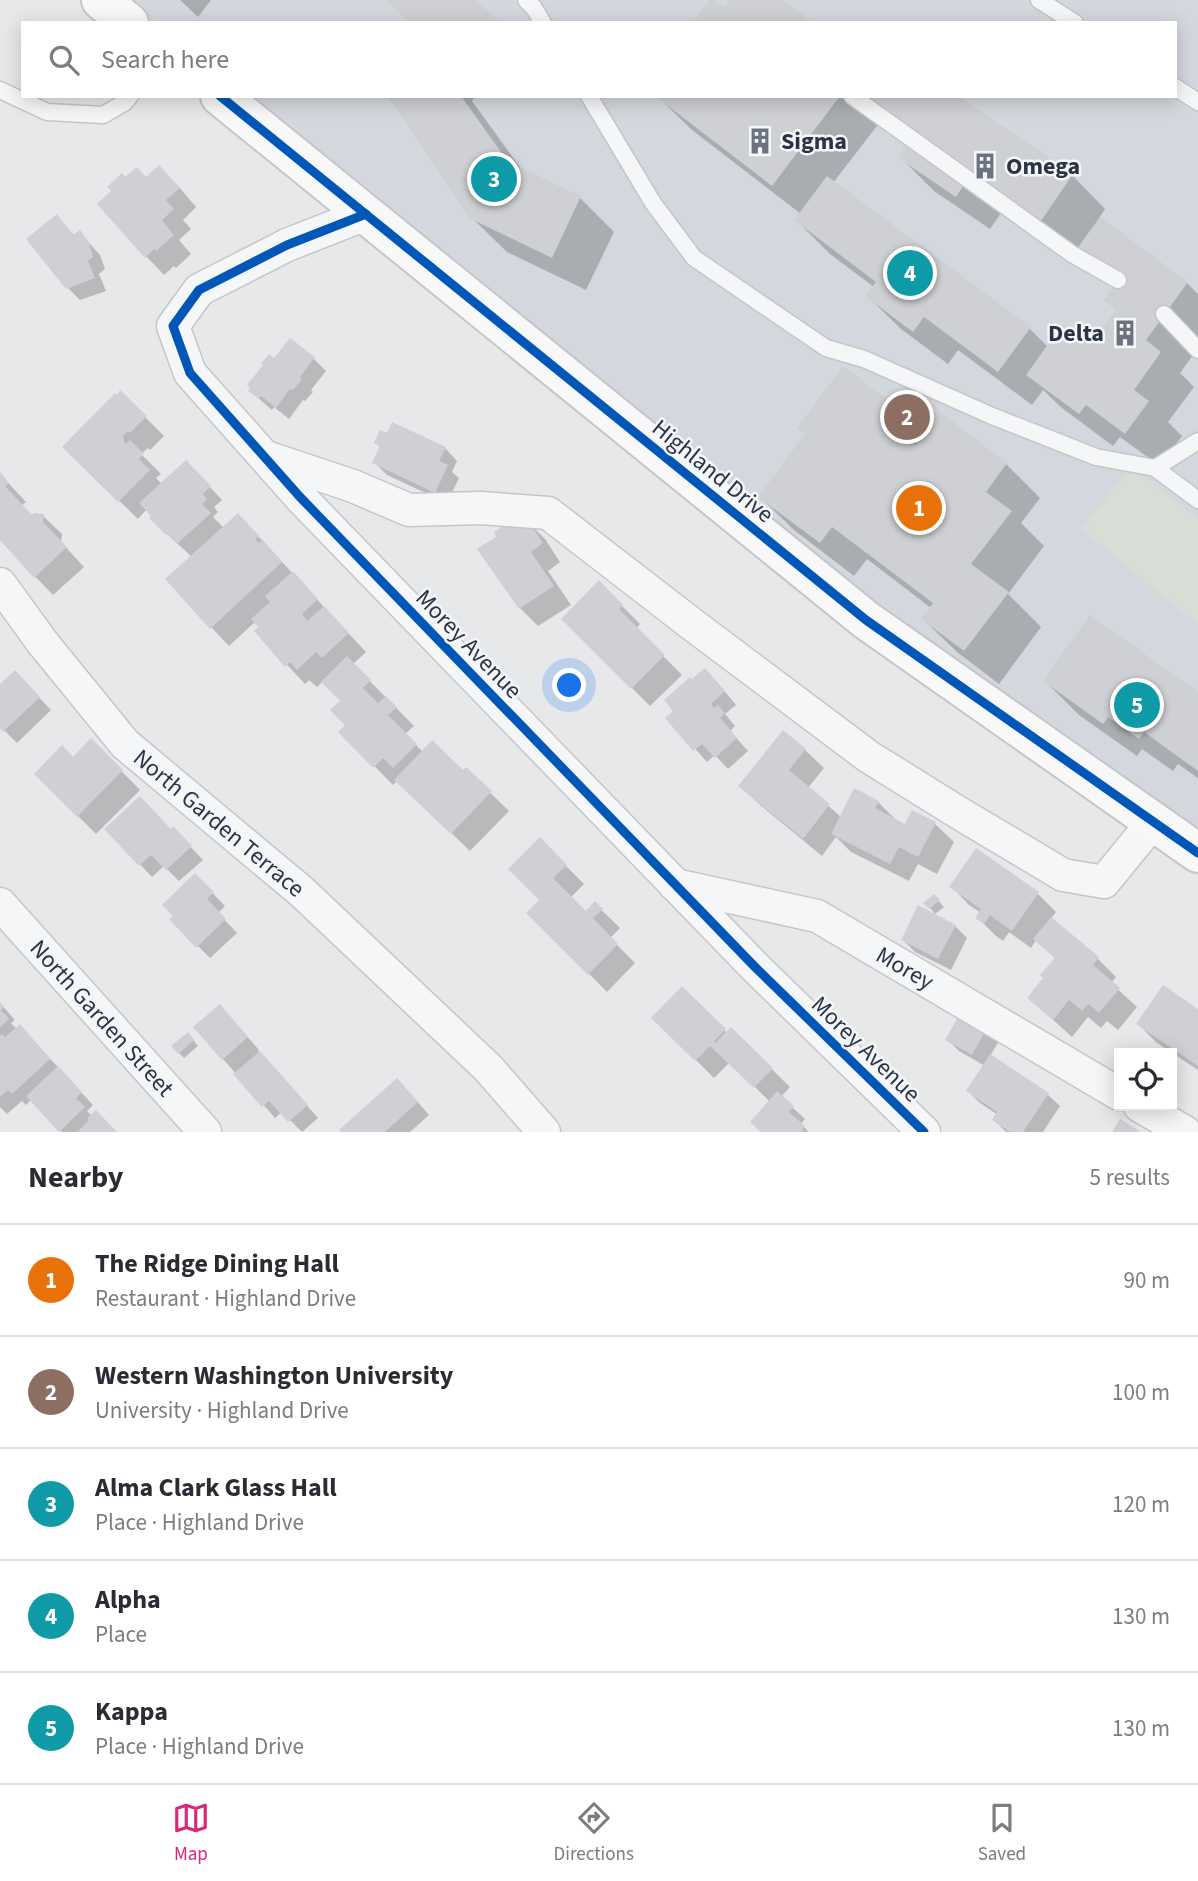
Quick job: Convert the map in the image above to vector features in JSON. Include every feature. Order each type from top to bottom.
[{"type":"street","points":[[101,0],[127,21]]},
{"type":"street","name":"Highland Drive","points":[[222,98],[866,620],[1198,853]]},
{"type":"street","name":"Morey Avenue","points":[[366,214],[287,245],[199,290],[173,326],[190,373],[300,496],[675,885],[924,1132]]},
{"type":"street","points":[[265,457],[353,486],[409,510],[481,508],[548,513],[869,757],[1063,875],[1104,882],[1153,822]]},
{"type":"street","name":"North Garden Terrace","points":[[0,584],[42,642],[125,744],[302,892],[488,1068],[544,1132]]},
{"type":"street","name":"Morey","points":[[675,885],[817,916],[1114,1091]]},
{"type":"street","name":"North Garden Street","points":[[0,904],[205,1132]]},
{"type":"street","points":[[1149,1111],[1185,1132]]},
{"type":"lane","points":[[526,0],[542,21]]},
{"type":"lane","points":[[1039,0],[1072,21]]},
{"type":"lane","points":[[1177,88],[1198,102]]},
{"type":"lane","points":[[0,90],[47,112],[103,115],[128,98]]},
{"type":"lane","points":[[590,98],[653,203],[694,258],[825,348],[864,359],[992,416],[1096,457],[1155,468],[1198,500]]},
{"type":"lane","points":[[855,98],[1072,254],[1118,280]]},
{"type":"lane","points":[[1164,314],[1198,350]]},
{"type":"lane","points":[[1155,468],[1198,441]]},
{"type":"shaded area","points":[[101,0],[1198,0],[1198,853],[223,98],[1177,98],[1177,21],[127,21]]},
{"type":"shaded area","points":[[1132,466],[1198,519],[1198,624],[1081,529]]},
{"type":"building","points":[[385,0],[476,0],[499,21],[408,21]]},
{"type":"building","points":[[710,0],[724,8],[730,0],[784,0],[810,21],[694,21]]},
{"type":"building","points":[[388,98],[462,98],[508,162],[581,196],[552,258],[471,219]]},
{"type":"building","name":"Sigma","points":[[658,98],[838,98],[772,186]]},
{"type":"building","name":"Omega","points":[[865,98],[962,98],[1073,174],[1041,221],[971,174],[956,197],[898,158],[914,134]]},
{"type":"building","points":[[159,165],[180,188],[166,200],[174,209],[162,220],[174,235],[145,258],[97,204],[111,191],[107,187],[122,173],[125,177],[137,167],[146,177]]},
{"type":"building","points":[[827,176],[1031,327],[998,372],[924,317],[913,332],[865,296],[876,282],[794,220]]},
{"type":"building","points":[[57,214],[73,235],[80,230],[88,241],[93,257],[88,261],[95,278],[66,289],[26,239]]},
{"type":"building","name":"Delta","points":[[1100,217],[1188,282],[1146,340],[1161,352],[1134,390],[1149,401],[1125,434],[1086,405],[1079,414],[1026,375],[1062,325],[1090,346],[1116,310],[1104,300],[1118,280],[1076,250]]},
{"type":"building","points":[[290,338],[315,357],[300,377],[302,379],[293,390],[290,389],[276,408],[261,396],[259,399],[248,391],[250,388],[247,385],[269,354],[274,358]]},
{"type":"building","points":[[843,366],[905,413],[894,429],[915,445],[940,412],[1007,463],[986,492],[1012,511],[971,564],[1009,592],[964,651],[921,619],[933,603],[832,527],[820,543],[758,497],[805,434],[797,428]]},
{"type":"building","points":[[120,390],[147,416],[130,433],[128,431],[123,436],[126,444],[130,440],[144,454],[139,459],[150,470],[118,502],[62,447]]},
{"type":"building","points":[[392,422],[446,447],[439,461],[448,465],[435,493],[372,463],[380,446],[374,443],[380,430],[387,433]]},
{"type":"building","points":[[186,460],[211,486],[203,494],[207,499],[202,504],[211,513],[177,544],[149,518],[151,516],[139,503]]},
{"type":"building","points":[[0,472],[9,483],[5,486],[32,515],[44,514],[43,522],[67,547],[34,578],[0,540]]},
{"type":"building","points":[[238,513],[259,536],[255,539],[259,543],[263,540],[282,562],[210,629],[165,579]]},
{"type":"building","points":[[527,519],[543,543],[531,552],[554,586],[519,609],[477,549],[496,537],[494,532],[512,520]]},
{"type":"building","points":[[293,571],[318,599],[302,614],[307,621],[324,606],[349,633],[322,658],[316,652],[297,670],[290,662],[285,667],[254,631],[258,627],[251,619],[270,602],[265,596]]},
{"type":"building","points":[[599,580],[623,605],[619,609],[665,655],[631,689],[561,619]]},
{"type":"building","points":[[1090,615],[1198,692],[1198,771],[1144,732],[1139,739],[1108,717],[1103,724],[1043,681]]},
{"type":"building","points":[[347,656],[371,680],[363,688],[378,703],[386,696],[397,707],[388,715],[417,744],[393,768],[383,758],[373,768],[338,732],[345,725],[330,710],[340,701],[321,682]]},
{"type":"building","points":[[705,668],[725,691],[711,704],[714,708],[718,705],[725,713],[720,718],[737,738],[715,758],[702,744],[693,751],[665,718],[673,711],[664,700],[690,677],[692,679]]},
{"type":"building","points":[[15,670],[40,697],[3,732],[0,728],[0,684]]},
{"type":"building","points":[[783,730],[806,749],[789,770],[830,804],[803,839],[738,786]]},
{"type":"building","points":[[91,738],[123,770],[77,817],[34,774],[62,745],[73,757]]},
{"type":"building","points":[[432,740],[463,770],[466,767],[492,791],[451,834],[394,780]]},
{"type":"building","points":[[854,788],[879,801],[875,808],[905,824],[912,810],[936,822],[918,857],[899,847],[890,864],[831,834]]},
{"type":"building","points":[[140,796],[171,829],[173,826],[192,846],[166,870],[151,855],[139,866],[104,829]]},
{"type":"building","points":[[540,837],[567,865],[553,878],[586,911],[595,901],[603,909],[593,918],[618,944],[588,975],[526,913],[539,900],[508,869]]},
{"type":"building","points":[[976,848],[1039,892],[1012,931],[990,915],[984,924],[975,918],[981,909],[949,887]]},
{"type":"building","points":[[195,873],[214,892],[207,899],[226,919],[196,948],[169,919],[173,916],[162,905]]},
{"type":"building","points":[[934,894],[940,900],[929,909],[923,903]]},
{"type":"building","points":[[918,905],[956,925],[938,959],[901,940]]},
{"type":"building","points":[[1051,917],[1099,957],[1093,965],[1120,988],[1099,1013],[1088,1004],[1082,1011],[1069,1000],[1053,1020],[1027,998],[1043,978],[1040,975],[1055,958],[1033,939]]},
{"type":"building","points":[[1163,985],[1198,1009],[1198,1066],[1177,1052],[1177,1048],[1171,1048],[1136,1024]]},
{"type":"building","points":[[682,986],[726,1029],[715,1043],[731,1027],[773,1068],[754,1088],[710,1046],[695,1061],[651,1018]]},
{"type":"building","points":[[0,1002],[4,1007],[1,1010],[9,1019],[0,1027]]},
{"type":"building","points":[[220,1004],[248,1037],[222,1060],[193,1027]]},
{"type":"building","points":[[961,1012],[987,1028],[972,1055],[945,1040]]},
{"type":"building","points":[[20,1024],[50,1059],[12,1094],[8,1090],[0,1097],[0,1036],[2,1034],[5,1037]]},
{"type":"building","points":[[188,1032],[194,1040],[178,1054],[171,1046]]},
{"type":"building","points":[[260,1051],[308,1105],[288,1122],[269,1101],[262,1107],[233,1074]]},
{"type":"building","points":[[990,1054],[1049,1093],[1023,1132],[1010,1132],[992,1120],[997,1112],[966,1091]]},
{"type":"building","points":[[58,1066],[82,1092],[76,1098],[85,1107],[59,1132],[26,1096]]},
{"type":"building","points":[[397,1078],[418,1102],[385,1132],[339,1130]]},
{"type":"building","points":[[777,1091],[794,1106],[789,1112],[805,1126],[802,1130],[804,1132],[761,1132],[750,1122]]},
{"type":"building","points":[[96,1110],[117,1132],[77,1132]]},
{"type":"building","points":[[1120,1119],[1141,1132],[1112,1132]]},
{"type":"cycle path","points":[[222,98],[866,620],[1198,853]]},
{"type":"cycle path","points":[[366,214],[287,245],[199,290],[173,326],[190,373],[300,497],[756,968],[924,1132]]},
{"type":"place","name":"Sigma","points":[[760,141]]},
{"type":"place","name":"Omega","points":[[985,166]]},
{"type":"place","name":"Alma Clark Glass Hall","points":[[494,179]]},
{"type":"place","name":"Alpha","points":[[910,273]]},
{"type":"place","name":"Delta","points":[[1125,333]]},
{"type":"place","name":"Western Washington University","points":[[907,417]]},
{"type":"place","name":"The Ridge Dining Hall","points":[[919,508]]},
{"type":"place","name":"Kappa","points":[[1137,705]]}]
